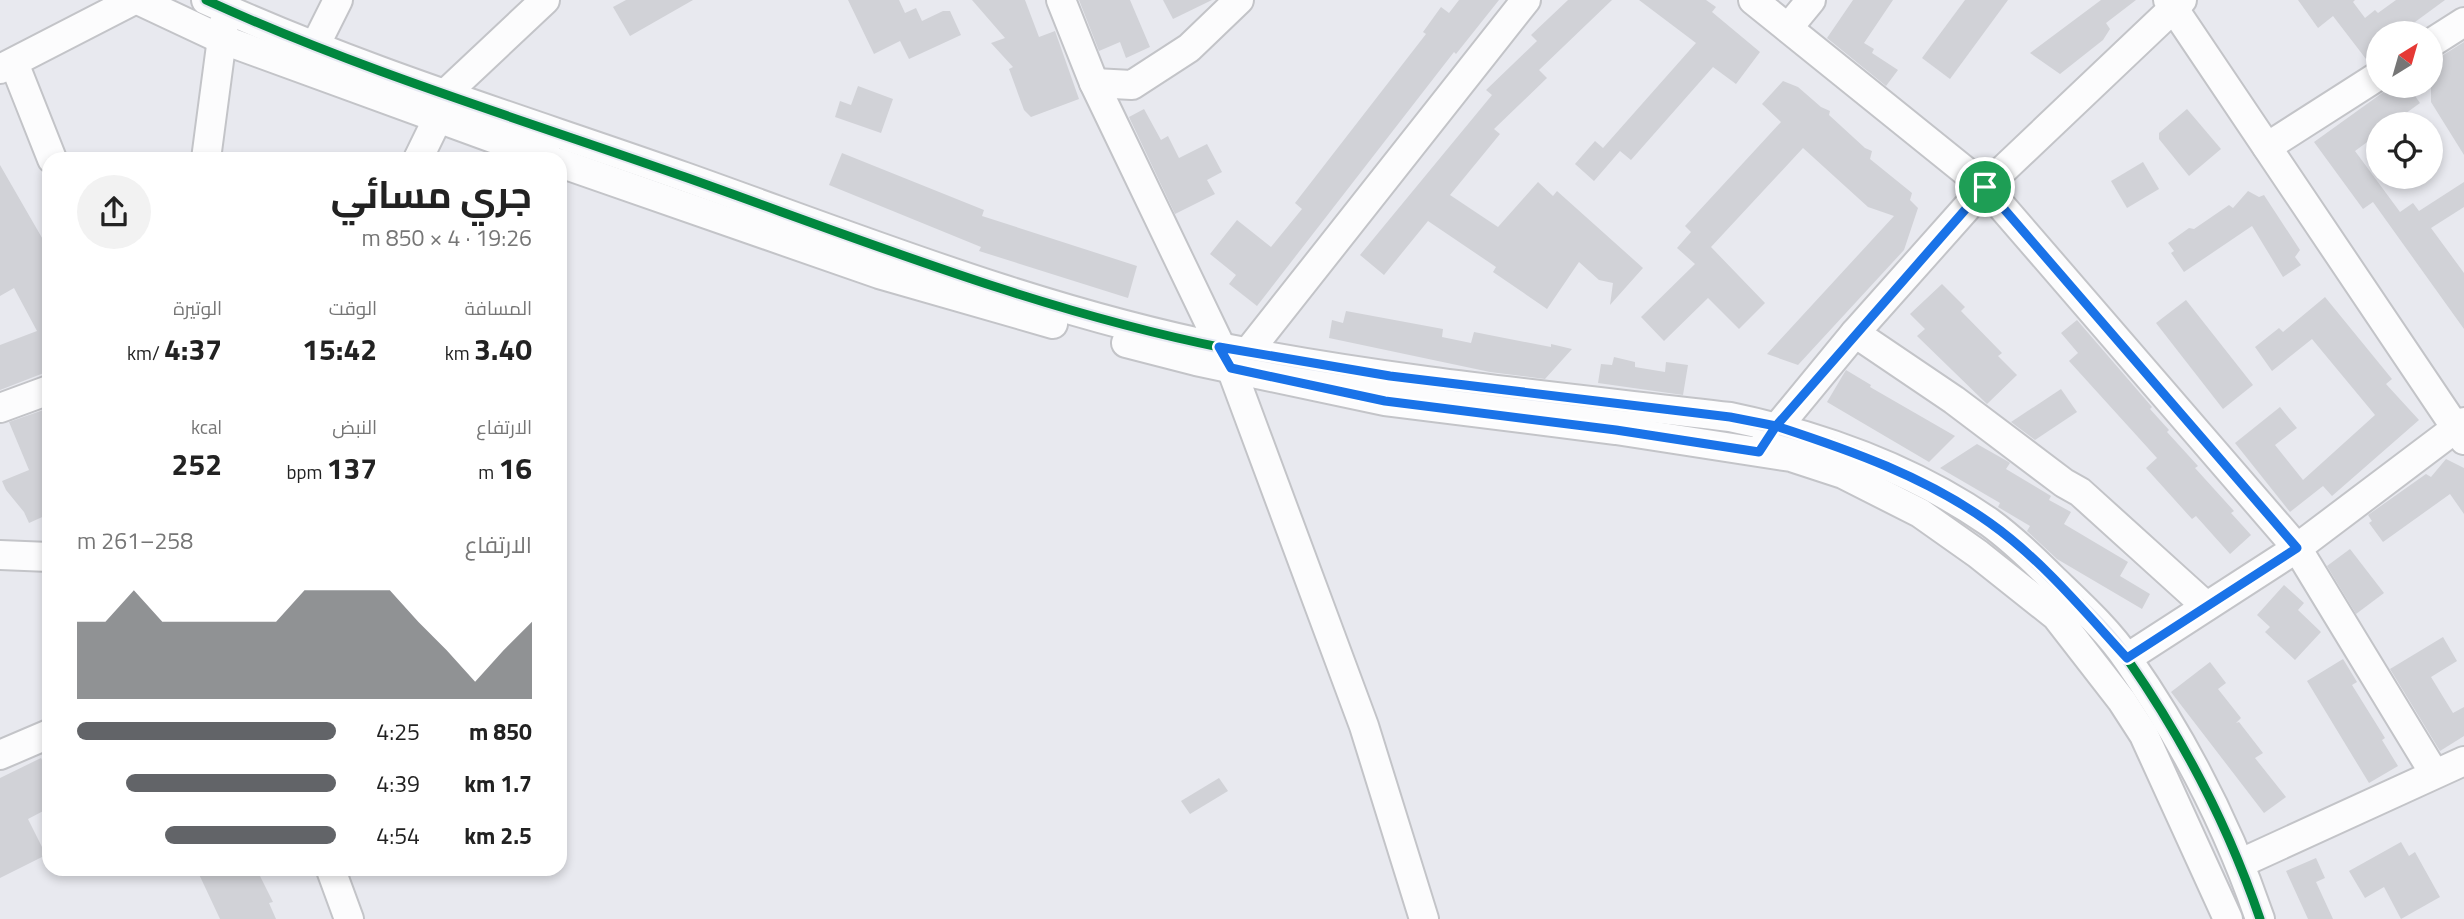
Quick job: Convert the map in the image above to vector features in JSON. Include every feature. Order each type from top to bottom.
[{"type":"street","points":[[49,152],[7,66],[136,0],[221,39],[312,59],[440,107],[1028,298],[1385,401],[1616,430],[1791,457],[1843,474],[1920,513],[1978,554],[2056,616],[2122,701],[2144,735],[2228,919]]},
{"type":"street","points":[[312,59],[338,0]]},
{"type":"street","points":[[421,152],[440,107],[545,0]]},
{"type":"street","points":[[1061,0],[1094,83],[1233,356],[1364,726],[1424,919]]},
{"type":"street","points":[[1094,83],[1132,85],[1189,48],[1239,0]]},
{"type":"street","points":[[1233,356],[1526,0]]},
{"type":"street","points":[[1753,0],[1985,187],[2297,548],[2434,774]]},
{"type":"street","points":[[1788,28],[1811,0]]},
{"type":"street","points":[[1759,452],[1776,426],[1855,333],[1985,187],[2174,2],[2267,147],[2461,430],[2297,548],[2127,658]]},
{"type":"street","points":[[207,152],[221,39],[216,5]]},
{"type":"street","points":[[216,5],[312,59]]},
{"type":"street","points":[[2443,35],[2464,22]]},
{"type":"street","points":[[2267,147],[2366,84]]},
{"type":"street","points":[[440,107],[535,152]]},
{"type":"street","points":[[567,165],[879,274],[1007,313],[1233,356],[1730,417],[1776,426],[1842,447],[1925,484],[1990,523],[2073,599],[2127,658],[2192,764],[2241,863],[2260,919]]},
{"type":"street","points":[[1855,333],[1954,400],[2064,483],[2080,492],[2206,606]]},
{"type":"street","points":[[0,408],[42,393]]},
{"type":"street","points":[[2,551],[42,556]]},
{"type":"street","points":[[0,755],[42,737]]},
{"type":"street","points":[[2241,863],[2464,761]]},
{"type":"street","points":[[333,876],[349,919]]},
{"type":"building","points":[[626,0],[693,0],[630,36],[613,7]]},
{"type":"building","points":[[848,0],[899,0],[905,13],[916,8],[922,21],[943,11],[950,11],[961,35],[909,59],[900,41],[874,54]]},
{"type":"building","points":[[972,0],[1025,0],[1039,37],[1055,31],[1079,99],[1031,117],[1024,110],[1009,69],[1013,67],[991,43],[1005,38]]},
{"type":"building","points":[[1079,0],[1130,0],[1150,47],[1126,58],[1120,42],[1099,51]]},
{"type":"building","points":[[1163,0],[1212,0],[1173,19]]},
{"type":"building","points":[[1459,0],[1499,0],[1456,54],[1454,52],[1257,306],[1229,284],[1236,275],[1210,254],[1237,220],[1271,247],[1302,209],[1295,203],[1426,34],[1423,32],[1441,7],[1449,13]]},
{"type":"building","points":[[1568,0],[1612,0],[1539,70],[1547,78],[1494,129],[1500,134],[1450,195],[1498,227],[1538,182],[1553,196],[1557,191],[1643,268],[1610,305],[1613,283],[1599,280],[1579,262],[1547,309],[1493,272],[1496,267],[1428,221],[1384,275],[1360,255],[1492,95],[1486,90],[1537,41],[1531,35]]},
{"type":"building","points":[[1639,0],[1706,0],[1716,7],[1712,12],[1760,52],[1736,84],[1713,67],[1631,160],[1620,151],[1594,181],[1575,164],[1595,141],[1603,148],[1696,43]]},
{"type":"building","points":[[1853,0],[1893,0],[1864,43],[1874,49],[1872,53],[1898,70],[1886,86],[1827,38]]},
{"type":"building","points":[[1965,0],[2008,0],[1950,79],[1922,58]]},
{"type":"building","points":[[2101,0],[2136,0],[2106,23],[2110,29],[2103,40],[2060,74],[2030,53]]},
{"type":"building","points":[[2298,0],[2355,0],[2353,2],[2365,18],[2375,10],[2378,13],[2396,0],[2445,0],[2416,21],[2366,21],[2366,59],[2333,16],[2318,28]]},
{"type":"building","points":[[2464,42],[2464,155],[2443,121],[2443,112],[2437,112],[2431,102],[2431,98],[2443,98],[2443,55]]},
{"type":"building","points":[[1783,81],[1798,87],[1821,107],[1830,111],[1829,115],[1865,148],[1872,151],[1870,159],[1912,193],[1910,200],[1918,208],[1904,250],[1798,365],[1767,354],[1894,216],[1868,207],[1803,148],[1711,247],[1765,303],[1739,329],[1708,298],[1664,341],[1641,317],[1695,264],[1677,248],[1691,232],[1685,226],[1781,122],[1762,104]]},
{"type":"building","points":[[858,86],[893,99],[881,133],[835,117],[840,101],[851,105]]},
{"type":"building","points":[[2375,98],[2416,98],[2420,103],[2408,112],[2366,112],[2366,143],[2355,151],[2366,166],[2366,189],[2383,189],[2400,212],[2413,203],[2419,211],[2464,182],[2464,207],[2431,228],[2464,273],[2464,329],[2373,202],[2363,209],[2314,142]]},
{"type":"building","points":[[1144,109],[1161,140],[1168,136],[1179,158],[1207,144],[1222,172],[1207,180],[1215,194],[1175,214],[1129,117]]},
{"type":"building","points":[[2187,109],[2221,149],[2189,176],[2159,139],[2159,133]]},
{"type":"building","points":[[842,153],[984,210],[982,216],[1137,266],[1128,298],[979,251],[981,247],[829,185]]},
{"type":"building","points":[[2143,162],[2159,189],[2127,208],[2111,181]]},
{"type":"building","points":[[0,165],[42,238],[42,374],[0,390],[0,345],[37,331],[14,288],[0,296]]},
{"type":"building","points":[[2248,191],[2259,197],[2264,195],[2300,250],[2295,257],[2301,265],[2283,277],[2252,226],[2184,272],[2171,253],[2174,251],[2168,243],[2229,205],[2233,208]]},
{"type":"building","points":[[1942,284],[1965,307],[1961,311],[2002,353],[1998,356],[2017,375],[1987,404],[1917,336],[1925,329],[1910,314]]},
{"type":"building","points":[[2325,297],[2392,379],[2386,384],[2419,420],[2332,496],[2323,486],[2290,512],[2235,443],[2280,407],[2297,428],[2275,445],[2303,480],[2375,415],[2312,339],[2272,371],[2255,347],[2279,328],[2283,332]]},
{"type":"building","points":[[2186,300],[2253,385],[2223,409],[2156,323]]},
{"type":"building","points":[[1346,311],[1443,329],[1442,337],[1471,343],[1474,332],[1572,349],[1545,379],[1490,372],[1329,338],[1332,320],[1343,323]]},
{"type":"building","points":[[2077,320],[2152,407],[2150,409],[2169,430],[2167,432],[2198,466],[2195,468],[2234,511],[2231,513],[2251,535],[2230,554],[2196,516],[2192,519],[2146,468],[2157,458],[2069,361],[2078,353],[2061,333]]},
{"type":"building","points":[[1614,357],[1635,362],[1635,367],[1665,372],[1666,362],[1688,365],[1683,395],[1598,383],[1601,364],[1612,365]]},
{"type":"building","points":[[1846,370],[1871,385],[1870,387],[1955,436],[1929,462],[1827,402]]},
{"type":"building","points":[[2061,389],[2077,412],[2035,440],[2011,422]]},
{"type":"building","points":[[42,410],[42,517],[29,523],[2,481],[29,470],[9,422]]},
{"type":"building","points":[[1977,444],[2010,463],[2006,469],[2051,496],[2049,500],[2071,512],[2064,524],[2128,562],[2120,576],[2150,594],[2142,609],[2057,559],[2027,531],[2030,526],[1998,507],[2000,503],[1940,468]]},
{"type":"building","points":[[2446,459],[2464,468],[2464,514],[2450,494],[2383,542],[2369,523],[2372,521],[2368,515],[2426,474],[2431,477]]},
{"type":"building","points":[[2350,549],[2384,593],[2356,614],[2327,566]]},
{"type":"building","points":[[2284,585],[2304,603],[2298,610],[2321,632],[2295,660],[2265,632],[2270,627],[2257,615]]},
{"type":"building","points":[[2443,637],[2457,661],[2431,677],[2453,713],[2464,707],[2464,736],[2440,751],[2390,669]]},
{"type":"building","points":[[2343,659],[2357,682],[2352,685],[2385,738],[2382,740],[2398,766],[2369,783],[2307,681]]},
{"type":"building","points":[[2210,662],[2226,683],[2218,689],[2241,718],[2236,723],[2239,722],[2263,753],[2255,758],[2286,797],[2264,813],[2171,692]]},
{"type":"building","points":[[41,758],[42,760],[42,812],[28,819],[42,847],[42,857],[0,878],[0,778]]},
{"type":"building","points":[[1219,778],[1228,791],[1190,814],[1181,801]]},
{"type":"building","points":[[2401,842],[2409,856],[2415,852],[2440,897],[2401,919],[2384,887],[2365,898],[2349,871]]},
{"type":"building","points":[[2316,858],[2325,878],[2316,882],[2333,919],[2308,919],[2286,871]]},
{"type":"building","points":[[200,876],[260,876],[273,902],[269,903],[276,919],[220,919]]},
{"type":"cycle path","points":[[206,0],[324,50],[443,94],[951,272],[1087,315],[1224,348],[1350,370],[1730,417],[1798,434],[1897,470],[1959,503],[1997,528],[2037,563],[2111,638],[2148,690],[2203,785],[2234,851],[2260,919]]},
{"type":"route","points":[[1985,187],[1776,426],[1730,417],[1390,376],[1219,347],[1231,368],[1385,401],[1616,430],[1759,452],[1776,426],[1842,447],[1925,484],[1990,523],[2073,599],[2127,658],[2297,548],[1985,187]]}]
